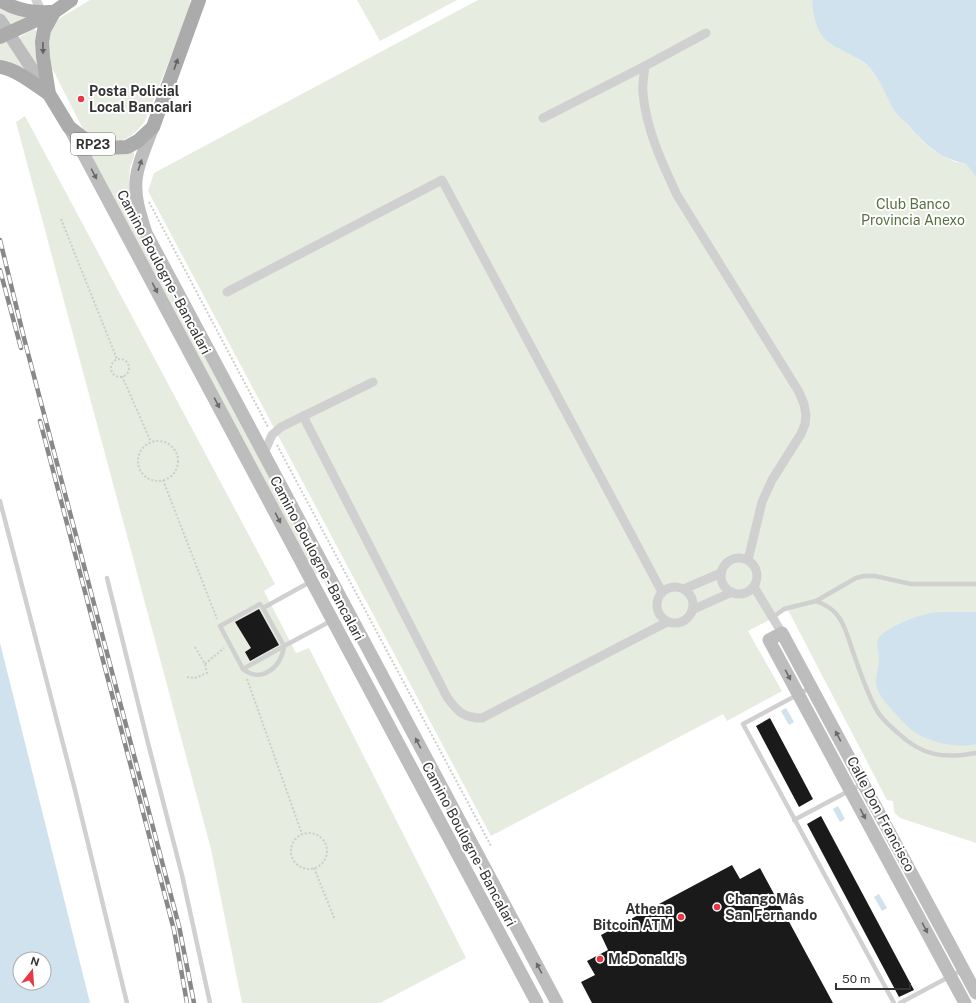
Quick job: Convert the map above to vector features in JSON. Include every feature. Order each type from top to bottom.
[{"type":"main road","points":[[0,0],[13,8],[26,11],[44,8],[71,0]]},
{"type":"main road","name":"RP23","points":[[0,67],[19,74],[49,94],[69,127],[86,140],[97,146],[107,148],[127,147],[138,141],[153,127],[197,3]]},
{"type":"main road","points":[[5,35],[44,8]]},
{"type":"main road","points":[[44,8],[44,30],[42,42],[49,94]]},
{"type":"main road","points":[[0,20],[5,35],[49,94]]},
{"type":"main road","name":"Camino Boulogne - Bancalari","points":[[69,127],[537,1003]]},
{"type":"main road","name":"Camino Boulogne - Bancalari","points":[[153,127],[136,176],[135,190],[138,208],[146,233],[557,1003]]},
{"type":"main road","name":"Calle Don Francisco","points":[[965,1003],[769,640],[782,633],[976,993]]},
{"type":"street","points":[[543,118],[706,33]]},
{"type":"street","points":[[645,66],[642,92],[648,121],[658,153],[677,195],[799,392],[804,404],[806,414],[803,429],[772,480],[762,502],[748,560]]},
{"type":"street","points":[[227,292],[442,180],[662,592]]},
{"type":"street","points":[[264,453],[272,435],[281,427],[373,382]]},
{"type":"street","points":[[303,416],[447,697],[454,708],[462,714],[469,717],[482,718],[667,622],[679,623],[689,616],[693,604],[692,598],[684,589],[672,587],[666,589],[658,597],[657,608],[659,614],[667,622]]},
{"type":"street","points":[[742,558],[748,560],[753,564],[758,575],[754,587],[750,591],[744,593],[738,594],[732,592],[723,585],[721,573],[723,568],[731,559],[742,558]]},
{"type":"street","points":[[684,589],[721,573]]},
{"type":"street","points":[[754,587],[782,633]]},
{"type":"street","points":[[692,610],[732,592]]},
{"type":"lane","points":[[0,501],[75,790],[127,1003]]},
{"type":"lane","points":[[772,618],[784,609],[816,601],[856,578],[864,576],[875,576],[911,584],[976,584]]},
{"type":"lane","points":[[107,578],[182,875],[210,1003]]},
{"type":"lane","points":[[263,608],[312,582]]},
{"type":"lane","points":[[816,601],[828,607],[837,615],[845,626],[868,694],[882,719],[904,739],[917,748],[930,754],[942,756],[976,753]]},
{"type":"lane","points":[[260,604],[284,646],[281,658],[275,667],[268,672],[254,675],[243,669],[220,626],[260,604]]},
{"type":"lane","points":[[243,669],[332,620]]},
{"type":"lane","points":[[812,688],[743,724],[894,1003]]},
{"type":"lane","points":[[794,820],[863,783]]},
{"type":"lane","points":[[900,1003],[963,969]]},
{"type":"path","points":[[61,219],[117,359]]},
{"type":"path","points":[[117,359],[123,360],[128,366],[128,371],[122,376],[116,376],[112,371],[111,365],[117,359]]},
{"type":"path","points":[[122,376],[151,442]]},
{"type":"path","points":[[157,440],[164,441],[170,444],[178,454],[179,461],[174,473],[164,480],[157,481],[150,479],[144,476],[140,470],[138,457],[140,450],[151,442],[157,440]]},
{"type":"path","points":[[164,480],[220,626]]},
{"type":"path","points":[[205,664],[229,643]]},
{"type":"path","points":[[187,677],[195,678],[206,673],[205,664],[195,647]]},
{"type":"path","points":[[243,669],[302,834]]},
{"type":"path","points":[[308,833],[319,836],[326,845],[326,856],[319,866],[314,868],[302,868],[293,859],[291,854],[293,842],[302,834],[308,833]]},
{"type":"path","points":[[314,868],[335,920]]},
{"type":"green space","points":[[90,0],[190,0],[189,11],[145,121],[131,135],[124,140],[116,142],[100,139],[83,129],[52,68],[47,40],[54,24],[60,18]]},
{"type":"green space","points":[[357,0],[457,0],[380,41]]},
{"type":"green space","name":"Club Banco Provincia Anexo","points":[[478,0],[812,0],[815,18],[829,43],[850,53],[869,67],[876,75],[896,112],[922,141],[933,150],[955,162],[966,164],[976,177],[976,843],[900,818],[894,812],[893,801],[887,800],[788,610],[748,631],[782,691],[727,721],[723,714],[491,836],[148,191],[154,173]]},
{"type":"green space","points":[[0,5],[26,18],[13,27],[0,15]]},
{"type":"green space","points":[[34,29],[37,32],[35,43],[38,68],[19,37]]},
{"type":"green space","points":[[9,42],[28,71],[0,63],[0,44]]},
{"type":"green space","points":[[25,116],[275,584],[264,591],[296,653],[309,648],[466,958],[380,1003],[242,1003],[211,849],[16,122]]},
{"type":"green space","points":[[87,150],[134,151],[134,157],[130,167],[129,182],[130,202],[133,216],[154,261],[293,520],[316,568],[317,574],[315,575]]},
{"type":"water","points":[[812,0],[976,0],[976,177],[966,164],[941,155],[921,140],[891,105],[874,72],[852,55],[831,44],[824,38],[816,22]]},
{"type":"water","points":[[939,612],[976,612],[976,744],[961,746],[934,741],[909,728],[878,691],[876,683],[879,662],[877,643],[881,635],[886,631],[918,616]]},
{"type":"water","points":[[0,643],[90,1003],[0,1003]]},
{"type":"water","points":[[786,708],[794,722],[789,725],[781,711]]},
{"type":"water","points":[[838,806],[845,819],[840,822],[833,809]]},
{"type":"water","points":[[879,894],[887,908],[882,911],[874,897]]},
{"type":"building","points":[[259,609],[279,645],[250,661],[245,652],[251,648],[235,622]]},
{"type":"building","points":[[770,718],[813,799],[799,807],[756,726]]},
{"type":"building","points":[[821,816],[914,990],[899,997],[807,824]]},
{"type":"building","name":"ChangoMâs San Fernando","points":[[732,865],[740,879],[760,868],[833,1003],[592,1003],[581,982],[595,975],[587,961],[608,950],[601,935]]},
{"type":"railway","points":[[0,240],[25,342],[179,926],[194,1003]]},
{"type":"railway","points":[[0,270],[21,348]]},
{"type":"railway","points":[[40,421],[174,930],[187,1003]]},
{"type":"place","name":"Posta Policial Local Bancalari","points":[[81,99]]},
{"type":"place","name":"ChangoMâs San Fernando","points":[[717,907]]},
{"type":"place","name":"Athena Bitcoin ATM","points":[[681,917]]},
{"type":"place","name":"McDonald's","points":[[600,959]]}]
